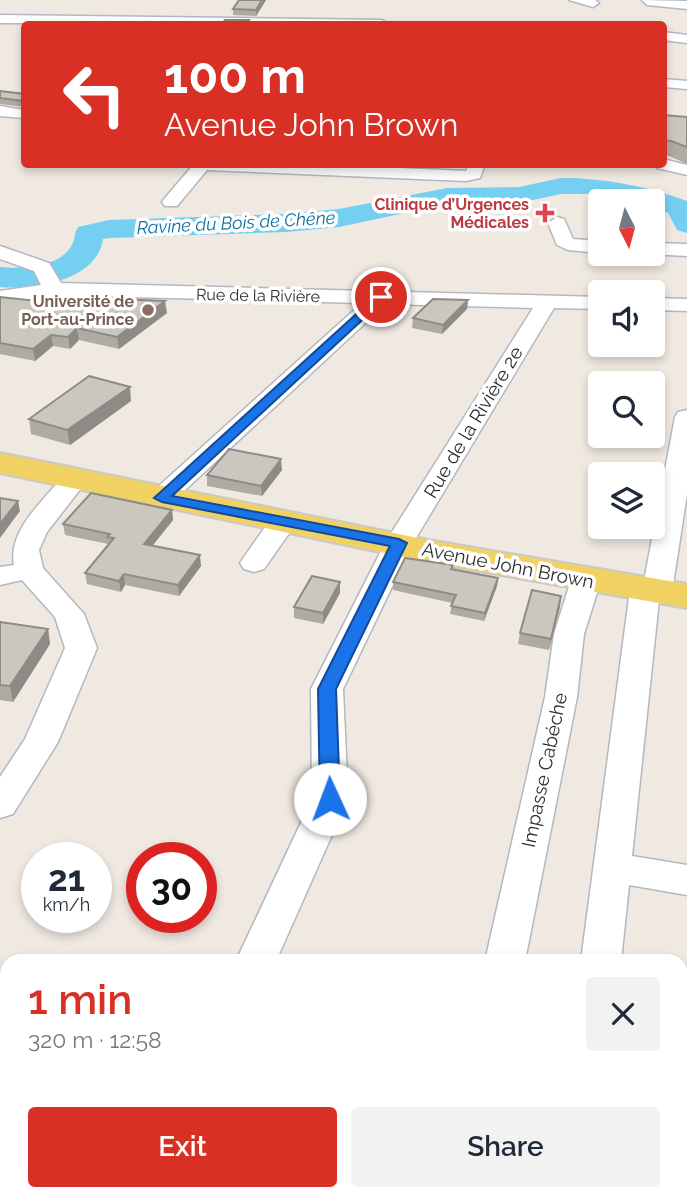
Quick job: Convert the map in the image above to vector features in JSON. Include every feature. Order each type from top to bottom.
[{"type":"main road","name":"Avenue John Brown","points":[[0,463],[283,522],[663,593]]},
{"type":"street","points":[[575,0],[593,2]]},
{"type":"street","points":[[647,1],[687,5]]},
{"type":"street","points":[[3,20],[27,6]]},
{"type":"street","points":[[232,7],[277,16]]},
{"type":"street","points":[[102,21],[277,16],[343,21]]},
{"type":"street","points":[[3,20],[35,21]]},
{"type":"street","points":[[667,36],[687,39]]},
{"type":"street","points":[[667,83],[687,85]]},
{"type":"street","points":[[0,111],[21,114]]},
{"type":"street","points":[[667,165],[687,170]]},
{"type":"street","points":[[172,202],[200,168]]},
{"type":"street","points":[[275,168],[466,176],[474,174],[476,168]]},
{"type":"street","points":[[557,223],[564,242],[588,246]]},
{"type":"street","points":[[665,249],[687,250]]},
{"type":"street","points":[[0,252],[48,277]]},
{"type":"street","name":"Rue de la Rivière","points":[[0,298],[48,277],[381,297],[588,303]]},
{"type":"street","points":[[162,498],[381,297]]},
{"type":"street","name":"Rue de la Rivière 2e","points":[[259,954],[330,799],[327,689],[399,543],[547,302]]},
{"type":"street","points":[[665,304],[687,305]]},
{"type":"street","points":[[602,954],[613,867],[663,593],[687,417]]},
{"type":"street","points":[[0,805],[41,742],[81,648],[69,614],[15,573],[34,530],[76,478]]},
{"type":"street","points":[[254,563],[283,522]]},
{"type":"street","name":"Impasse Cabéche","points":[[506,954],[561,697],[569,634],[586,580]]},
{"type":"street","points":[[613,867],[687,880]]},
{"type":"building","points":[[239,0],[262,0],[256,10],[233,9]]},
{"type":"building","points":[[0,91],[21,94],[21,101],[0,98]]},
{"type":"building","points":[[667,115],[687,117],[687,147],[667,140]]},
{"type":"building","points":[[40,296],[165,301],[117,337],[77,328],[68,337],[51,335],[33,349],[0,343],[0,297],[37,301]]},
{"type":"building","points":[[433,299],[468,300],[443,325],[413,318]]},
{"type":"building","points":[[89,376],[130,387],[67,430],[29,419]]},
{"type":"building","points":[[229,449],[281,459],[261,486],[207,475]]},
{"type":"building","points":[[91,493],[172,510],[144,544],[200,555],[178,585],[124,574],[119,581],[85,573],[114,538],[107,537],[110,534],[63,524]]},
{"type":"building","points":[[0,498],[18,501],[0,524]]},
{"type":"building","points":[[405,558],[453,565],[451,569],[498,578],[485,613],[451,606],[456,595],[393,582]]},
{"type":"building","points":[[312,576],[340,582],[323,613],[294,607]]},
{"type":"building","points":[[532,590],[561,596],[551,639],[520,633]]},
{"type":"building","points":[[0,622],[48,629],[10,686],[0,685]]},
{"type":"waterway","name":"Ravine du Bois de Chêne","points":[[0,277],[26,277],[56,271],[80,256],[87,246],[89,233],[109,229],[287,223],[339,218],[447,196],[519,195],[561,186],[592,186],[656,199],[680,208],[687,224]]},
{"type":"place","name":"Clinique d’Urgences Médicales","points":[[545,213]]},
{"type":"place","name":"Université de Port-au-Prince","points":[[148,310]]},
{"type":"route","points":[[330,799],[327,689],[399,543],[162,498],[381,297]]}]
